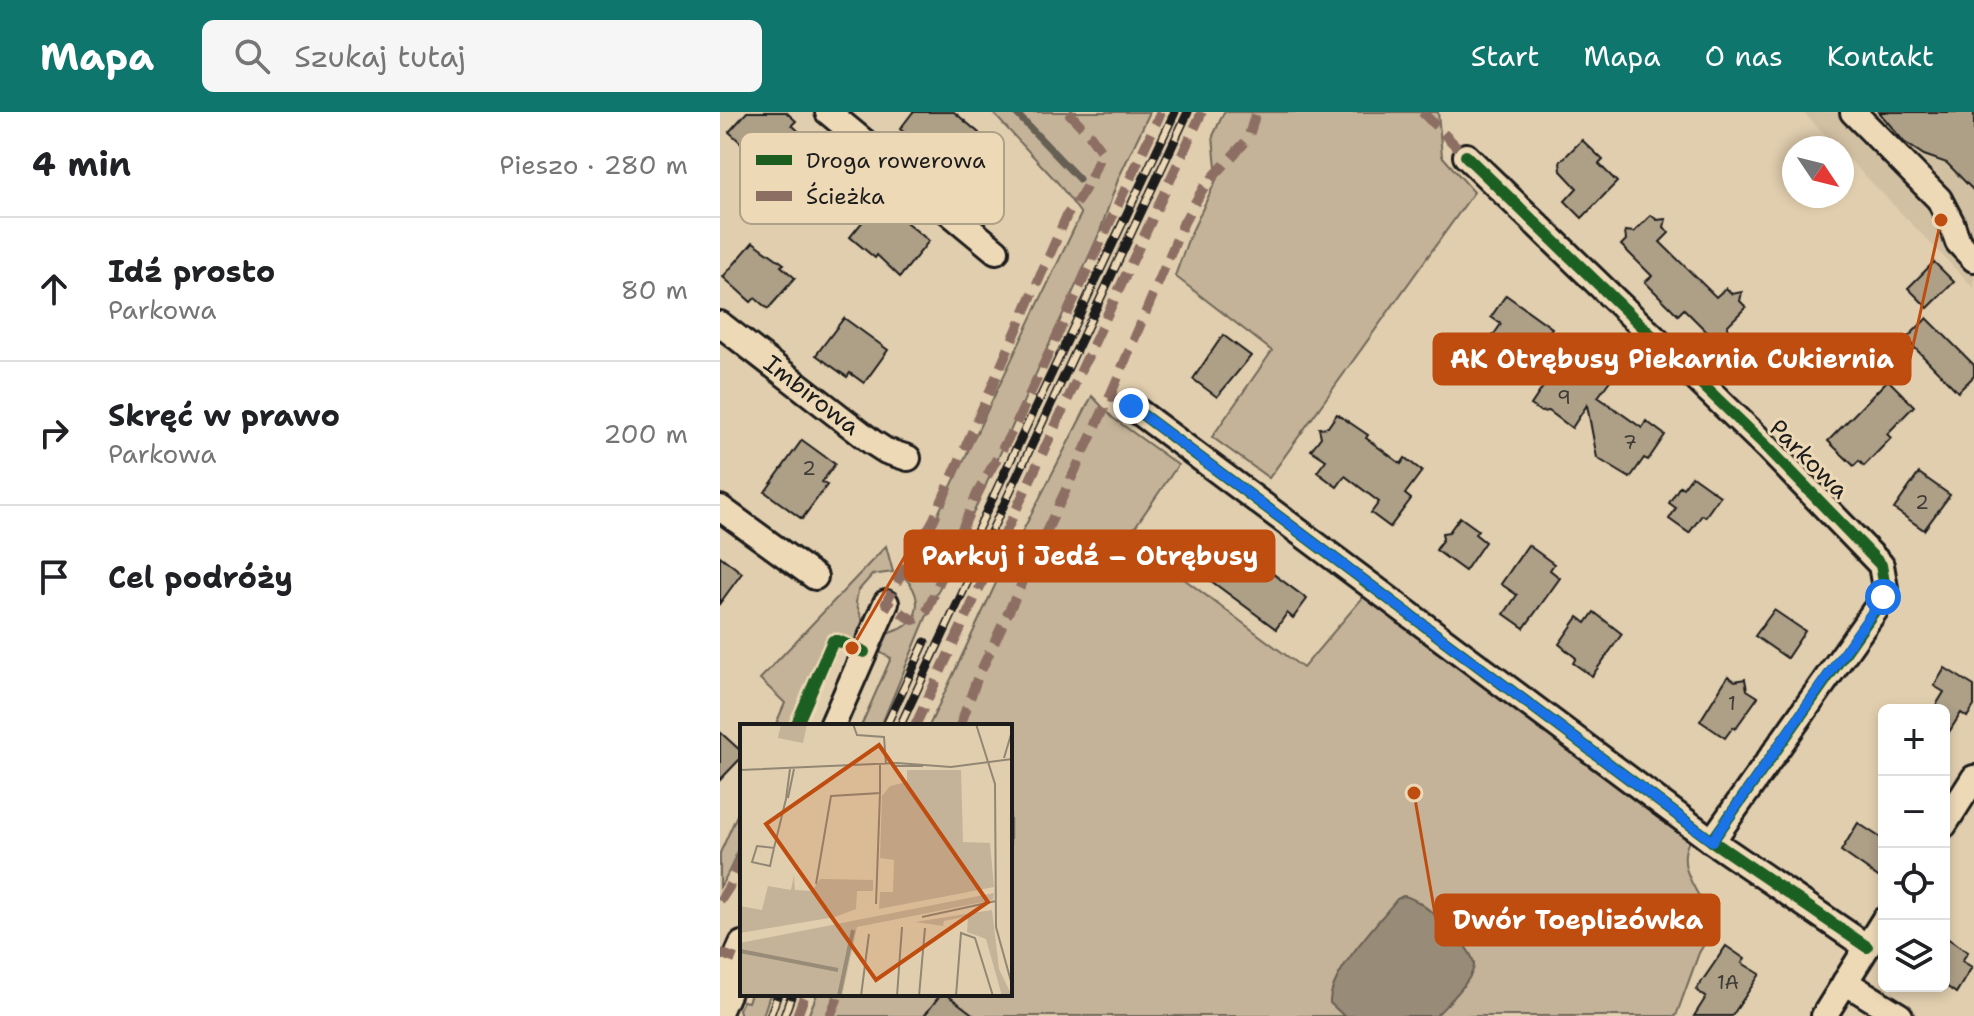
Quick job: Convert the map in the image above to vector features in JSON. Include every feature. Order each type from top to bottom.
[{"type":"street","points":[[828,112],[852,132]]},
{"type":"street","points":[[1853,112],[1939,199],[1958,242],[1974,259]]},
{"type":"street","name":"Parkowa","points":[[1466,156],[1768,448],[1881,565],[1885,588],[1878,606],[1712,841]]},
{"type":"street","points":[[963,224],[996,251]]},
{"type":"street","name":"Imbirowa","points":[[720,324],[872,442],[886,451],[908,458]]},
{"type":"street","points":[[1131,406],[1712,841],[1867,947]]},
{"type":"street","points":[[720,508],[815,577]]},
{"type":"street","points":[[833,724],[886,603]]},
{"type":"street","points":[[1950,816],[1974,778]]},
{"type":"street","points":[[1803,1016],[1835,998],[1878,930]]},
{"type":"street","points":[[720,1010],[728,992],[723,984],[740,948]]},
{"type":"street","points":[[1835,998],[1900,1016]]},
{"type":"shaded area","points":[[992,112],[1150,112],[882,724],[862,724],[891,658],[881,653],[880,642],[886,635],[907,625],[917,607],[913,588],[904,577],[917,558],[1081,214],[1058,183]]},
{"type":"shaded area","points":[[1224,112],[1438,112],[1442,156],[1474,192],[1269,478],[1212,437],[1272,351],[1175,276],[1217,178],[1213,136]]},
{"type":"shaded area","points":[[1803,112],[1974,112],[1974,288],[1854,164],[1854,136],[1826,136]]},
{"type":"shaded area","points":[[1092,396],[1113,418],[1178,465],[1128,537],[1303,668],[1364,596],[1690,840],[1685,860],[1687,870],[1712,920],[1676,1016],[808,1016],[816,996],[1012,996],[1012,724],[930,724],[997,581]]},
{"type":"shaded area","points":[[886,546],[893,572],[872,575],[858,591],[856,602],[864,625],[858,646],[830,634],[790,724],[776,724],[785,703],[760,679]]},
{"type":"shaded area","points":[[740,808],[738,847],[720,887],[720,853]]},
{"type":"shaded area","points":[[1403,896],[1433,913],[1456,936],[1472,957],[1473,971],[1459,992],[1436,1016],[1344,1016],[1330,1003],[1337,977],[1367,935]]},
{"type":"shaded area","points":[[750,996],[769,996],[763,1016],[741,1016],[739,1009],[743,1001],[748,1002]]},
{"type":"building","points":[[747,112],[786,112],[796,121],[792,125],[799,132],[740,132],[740,142],[729,132]]},
{"type":"building","points":[[913,112],[954,112],[978,132],[904,132],[900,129]]},
{"type":"building","points":[[1879,112],[1974,112],[1974,191],[1947,163],[1924,155],[1904,142]]},
{"type":"building","points":[[1582,140],[1603,160],[1599,164],[1617,182],[1582,218],[1565,201],[1577,188],[1561,171],[1560,162]]},
{"type":"building","points":[[1651,215],[1657,220],[1666,219],[1664,227],[1669,233],[1660,242],[1716,297],[1726,288],[1732,294],[1742,292],[1740,301],[1746,307],[1727,326],[1729,335],[1719,333],[1714,339],[1684,309],[1678,315],[1645,282],[1652,276],[1621,245],[1626,240],[1625,231],[1634,232]]},
{"type":"building","points":[[861,224],[908,224],[929,241],[900,277],[877,255],[875,258],[850,237]]},
{"type":"building","points":[[753,242],[784,264],[781,266],[795,278],[768,309],[755,298],[751,302],[723,277]]},
{"type":"building","points":[[1934,262],[1954,282],[1928,308],[1908,288]]},
{"type":"building","points":[[1506,295],[1552,328],[1525,365],[1490,340],[1501,324],[1491,317]]},
{"type":"building","points":[[844,318],[888,350],[864,383],[850,373],[847,377],[816,355]]},
{"type":"building","points":[[1927,318],[1974,365],[1974,376],[1958,392],[1906,339]]},
{"type":"building","points":[[1223,335],[1251,356],[1217,397],[1193,379]]},
{"type":"building","points":[[1575,366],[1588,376],[1595,367],[1611,379],[1598,397],[1642,428],[1646,421],[1665,435],[1648,460],[1644,458],[1630,478],[1597,458],[1587,405],[1572,428],[1549,411],[1541,412],[1531,405],[1555,369],[1567,378]]},
{"type":"building","points":[[1888,380],[1914,406],[1887,434],[1891,438],[1864,466],[1859,461],[1854,466],[1828,441]]},
{"type":"building","points":[[1337,414],[1368,435],[1366,438],[1401,464],[1405,458],[1422,471],[1405,494],[1411,499],[1390,527],[1371,513],[1379,502],[1345,476],[1337,487],[1317,472],[1326,460],[1311,450],[1321,437],[1319,428],[1328,427]]},
{"type":"building","points":[[802,440],[835,464],[822,482],[827,485],[802,519],[765,492]]},
{"type":"building","points":[[1919,473],[1950,495],[1924,530],[1894,509]]},
{"type":"building","points":[[1692,476],[1720,496],[1689,533],[1669,519],[1676,508],[1669,503],[1680,486],[1683,488]]},
{"type":"building","points":[[1460,517],[1478,530],[1475,534],[1485,542],[1465,571],[1436,550],[1443,539],[1442,533],[1449,532]]},
{"type":"building","points":[[1228,540],[1307,599],[1293,618],[1287,613],[1276,629],[1203,575]]},
{"type":"building","points":[[1528,545],[1554,564],[1550,570],[1560,578],[1524,628],[1504,614],[1517,595],[1501,584]]},
{"type":"building","points":[[720,556],[742,573],[720,603]]},
{"type":"building","points":[[1774,610],[1805,631],[1787,658],[1755,636]]},
{"type":"building","points":[[1594,612],[1622,634],[1592,676],[1573,663],[1576,658],[1559,644],[1578,617],[1586,623]]},
{"type":"building","points":[[1945,668],[1974,686],[1974,706],[1967,717],[1961,713],[1950,730],[1950,704],[1937,704],[1944,692],[1934,686]]},
{"type":"building","points":[[1728,676],[1735,681],[1745,679],[1747,690],[1758,697],[1725,738],[1700,721]]},
{"type":"building","points":[[720,732],[740,750],[740,759],[720,780]]},
{"type":"building","points":[[1858,823],[1878,836],[1878,877],[1841,851]]},
{"type":"building","points":[[1950,940],[1968,952],[1962,961],[1972,967],[1956,993],[1950,989]]},
{"type":"building","points":[[1726,946],[1745,959],[1742,963],[1760,974],[1732,1016],[1694,1016],[1706,997],[1696,990]]},
{"type":"building","points":[[939,996],[949,996],[975,1016],[924,1016]]},
{"type":"waterway","points":[[1015,112],[1079,179]]},
{"type":"railway","points":[[962,563],[1175,112]]},
{"type":"railway","points":[[901,724],[1188,112]]},
{"type":"railway","points":[[887,724],[925,642]]},
{"type":"railway","points":[[770,1016],[777,996]]},
{"type":"railway","points":[[784,1016],[791,996]]},
{"type":"marked path","points":[[1068,112],[1101,151],[1087,185],[1067,215],[934,519],[886,603],[913,620],[927,611],[977,494],[1015,426],[1161,112]]},
{"type":"marked path","points":[[916,724],[1202,112]]},
{"type":"marked path","points":[[1110,396],[1184,222],[1204,187],[1248,139],[1256,112]]},
{"type":"marked path","points":[[1422,112],[1466,156]]},
{"type":"marked path","points":[[961,724],[977,679],[1110,396],[1131,406]]},
{"type":"marked path","points":[[720,901],[740,860]]},
{"type":"marked path","points":[[720,953],[736,959]]},
{"type":"marked path","points":[[797,1016],[804,996]]},
{"type":"marked path","points":[[830,1016],[838,996]]},
{"type":"cycle path","points":[[1466,156],[1768,448],[1881,565],[1885,588],[1878,606],[1712,841],[1867,947]]},
{"type":"cycle path","points":[[1131,406],[1712,841]]},
{"type":"cycle path","points":[[797,724],[833,641],[864,652]]},
{"type":"place","name":"AK Otrębusy Piekarnia Cukiernia","points":[[1941,220]]},
{"type":"place","name":"Parkuj i Jedź – Otrębusy","points":[[852,648]]},
{"type":"place","name":"Dwór Toeplizówka","points":[[1414,793]]},
{"type":"route","points":[[1131,406],[1712,841],[1883,597]]}]
